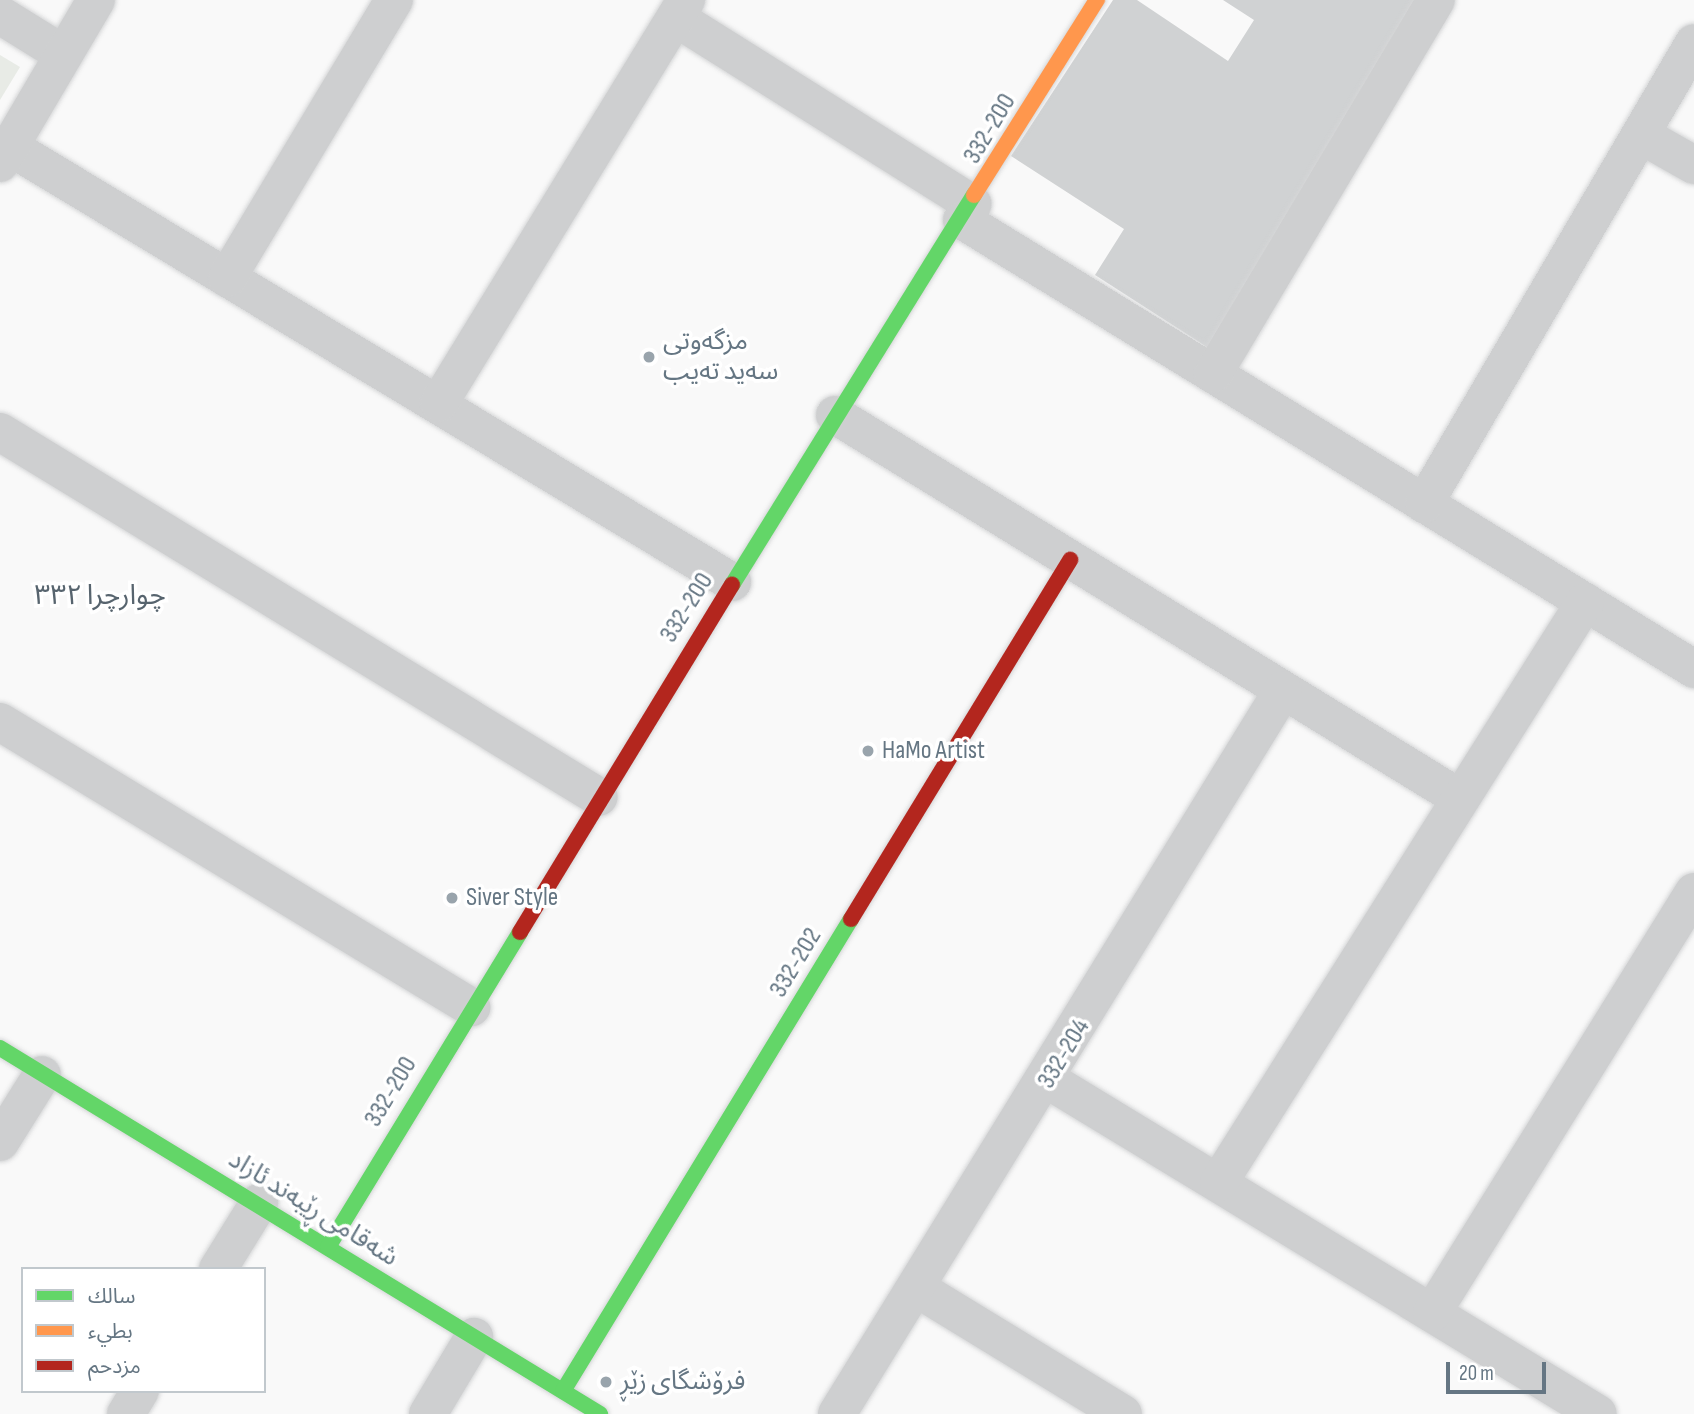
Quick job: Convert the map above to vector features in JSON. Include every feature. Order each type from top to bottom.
[{"type":"street","points":[[96,0],[5,155],[227,278],[439,403],[732,582]]},
{"type":"street","points":[[227,278],[394,0]]},
{"type":"street","name":"332-200","points":[[328,1247],[471,1007],[732,582],[835,415],[968,212],[1097,0]]},
{"type":"street","points":[[1213,374],[1436,0]]},
{"type":"street","points":[[439,403],[681,9],[968,212],[1213,374],[1694,669]]},
{"type":"street","points":[[0,15],[63,54]]},
{"type":"street","points":[[1424,503],[1694,43]]},
{"type":"street","points":[[1641,135],[1694,166]]},
{"type":"street","points":[[835,415],[1458,797]]},
{"type":"street","points":[[0,432],[600,797]]},
{"type":"street","name":"332-202","points":[[563,1391],[1070,561]]},
{"type":"street","points":[[1219,1182],[1458,797],[1585,602]]},
{"type":"street","name":"332-204","points":[[837,1414],[1048,1080],[1283,690]]},
{"type":"street","points":[[0,722],[471,1007]]},
{"type":"street","points":[[1432,1313],[1694,892]]},
{"type":"street","name":"شەقامی ڕێبەند ئازاد","points":[[0,1048],[259,1203],[600,1414]]},
{"type":"street","points":[[0,1142],[42,1075]]},
{"type":"street","points":[[1048,1080],[1598,1414]]},
{"type":"street","points":[[219,1267],[259,1203]]},
{"type":"street","points":[[918,1289],[1123,1414]]},
{"type":"street","points":[[428,1414],[474,1337]]},
{"type":"street","points":[[126,1414],[140,1393]]},
{"type":"shaded area","points":[[0,55],[20,67],[0,100]]},
{"type":"building","points":[[1113,0],[1137,0],[1228,61],[1254,20],[1223,0],[1420,0],[1210,349],[1095,275],[1124,229],[1011,156]]},
{"type":"traffic: fast","points":[[732,585],[974,195]]},
{"type":"traffic: fast","points":[[563,1391],[851,919]]},
{"type":"traffic: fast","points":[[328,1247],[520,932]]},
{"type":"traffic: fast","points":[[0,1048],[600,1414]]},
{"type":"traffic: slow","points":[[974,195],[1097,0]]},
{"type":"traffic: jam","points":[[851,919],[1070,560]]},
{"type":"traffic: jam","points":[[520,932],[732,585]]},
{"type":"place","name":"مزگەوتی سەید تەیب","points":[[649,357]]},
{"type":"place","name":"HaMo Artist","points":[[868,751]]},
{"type":"place","name":"Siver Style","points":[[452,898]]},
{"type":"place","name":"فرۆشگای زێڕ","points":[[606,1382]]},
{"type":"district","name":"چوارچرا ٣٣٢","points":[[100,596]]}]
